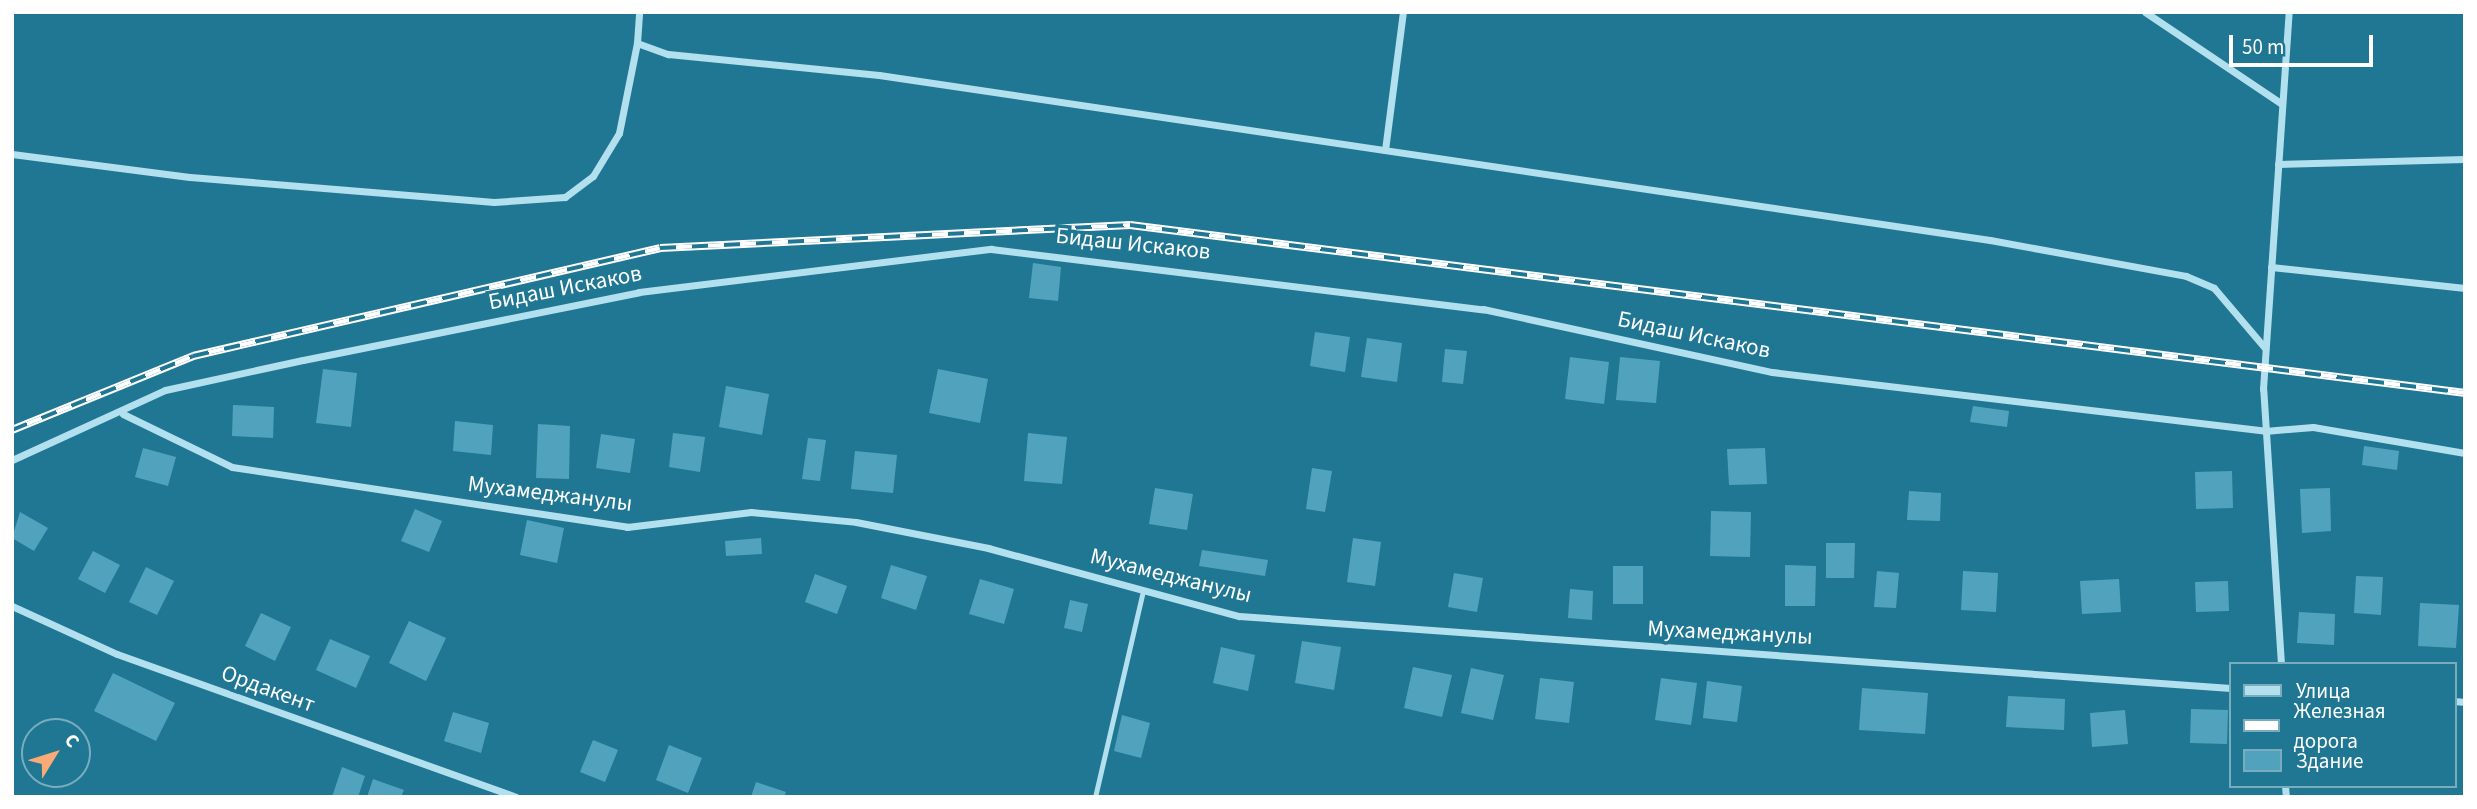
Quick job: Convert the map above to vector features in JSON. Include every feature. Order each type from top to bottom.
[{"type":"street","points":[[12,154],[190,177],[494,202],[565,197],[593,176],[619,133],[637,43],[639,12]]},
{"type":"street","points":[[1385,150],[1403,12]]},
{"type":"street","points":[[2145,12],[2282,104]]},
{"type":"street","points":[[2281,662],[2265,431],[2265,348],[2289,12]]},
{"type":"street","points":[[637,43],[668,54],[879,75],[1385,150],[2186,276],[2214,288],[2265,348]]},
{"type":"street","points":[[2278,164],[2465,159]]},
{"type":"street","name":"Бидаш Искаков","points":[[12,460],[123,414],[165,390],[639,292],[991,249],[1483,309],[1772,372],[2265,431],[2313,427],[2465,453]]},
{"type":"street","points":[[2271,267],[2465,288]]},
{"type":"street","name":"Мухамеджанулы","points":[[123,414],[246,469],[627,527],[751,512],[856,522],[988,548],[1239,616],[1407,632],[2228,688]]},
{"type":"street","name":"Ордакент","points":[[12,606],[117,654],[516,797]]},
{"type":"lane","points":[[1096,797],[1143,590]]},
{"type":"building","points":[[1033,263],[1061,267],[1058,301],[1029,298]]},
{"type":"building","points":[[1315,332],[1350,337],[1345,372],[1310,366]]},
{"type":"building","points":[[1367,338],[1402,343],[1397,382],[1361,377]]},
{"type":"building","points":[[1445,349],[1467,351],[1463,384],[1442,382]]},
{"type":"building","points":[[1570,357],[1609,362],[1604,404],[1565,399]]},
{"type":"building","points":[[1620,357],[1660,361],[1656,403],[1616,400]]},
{"type":"building","points":[[323,369],[357,373],[351,427],[316,423]]},
{"type":"building","points":[[938,369],[988,379],[980,423],[929,413]]},
{"type":"building","points":[[726,386],[769,394],[762,435],[719,427]]},
{"type":"building","points":[[233,405],[274,407],[273,438],[232,436]]},
{"type":"building","points":[[1973,406],[2009,411],[2007,427],[1970,422]]},
{"type":"building","points":[[455,421],[493,425],[491,455],[453,451]]},
{"type":"building","points":[[538,424],[570,426],[569,479],[536,478]]},
{"type":"building","points":[[673,433],[705,437],[700,472],[669,467]]},
{"type":"building","points":[[1028,433],[1067,437],[1062,484],[1024,481]]},
{"type":"building","points":[[601,434],[635,439],[630,473],[596,468]]},
{"type":"building","points":[[808,438],[826,440],[820,481],[802,479]]},
{"type":"building","points":[[2364,446],[2399,451],[2397,470],[2362,465]]},
{"type":"building","points":[[143,448],[176,457],[168,486],[135,477]]},
{"type":"building","points":[[1765,448],[1767,484],[1729,485],[1727,449]]},
{"type":"building","points":[[855,451],[897,455],[893,493],[851,489]]},
{"type":"building","points":[[1312,468],[1332,471],[1325,512],[1306,509]]},
{"type":"building","points":[[2232,471],[2233,508],[2196,509],[2195,472]]},
{"type":"building","points":[[1155,488],[1193,494],[1187,530],[1149,524]]},
{"type":"building","points":[[2330,488],[2331,531],[2302,533],[2300,489]]},
{"type":"building","points":[[1909,491],[1941,493],[1940,521],[1907,520]]},
{"type":"building","points":[[415,509],[442,521],[429,552],[401,541]]},
{"type":"building","points":[[1711,511],[1751,512],[1750,557],[1710,556]]},
{"type":"building","points":[[20,512],[48,528],[34,551],[12,538]]},
{"type":"building","points":[[527,520],[564,528],[557,563],[520,555]]},
{"type":"building","points":[[761,538],[762,554],[726,556],[725,541]]},
{"type":"building","points":[[1353,538],[1381,542],[1375,586],[1347,582]]},
{"type":"building","points":[[1826,543],[1855,543],[1854,578],[1826,578]]},
{"type":"building","points":[[1202,550],[1268,560],[1265,576],[1199,566]]},
{"type":"building","points":[[93,551],[120,565],[105,593],[78,579]]},
{"type":"building","points":[[891,565],[927,576],[916,610],[881,598]]},
{"type":"building","points":[[1785,565],[1816,566],[1815,606],[1785,606]]},
{"type":"building","points":[[1613,566],[1643,566],[1643,604],[1613,604]]},
{"type":"building","points":[[146,567],[174,581],[157,615],[129,602]]},
{"type":"building","points":[[1877,571],[1899,573],[1896,608],[1874,607]]},
{"type":"building","points":[[1963,571],[1998,573],[1996,612],[1961,610]]},
{"type":"building","points":[[1454,573],[1483,578],[1477,612],[1448,607]]},
{"type":"building","points":[[815,574],[847,586],[837,614],[805,602]]},
{"type":"building","points":[[2356,576],[2383,577],[2381,615],[2354,613]]},
{"type":"building","points":[[980,579],[1014,589],[1004,624],[969,614]]},
{"type":"building","points":[[2119,579],[2121,612],[2082,614],[2080,581]]},
{"type":"building","points":[[2228,581],[2229,611],[2196,612],[2195,582]]},
{"type":"building","points":[[1570,589],[1593,591],[1592,620],[1568,618]]},
{"type":"building","points":[[1070,600],[1088,604],[1082,632],[1064,628]]},
{"type":"building","points":[[2420,603],[2459,605],[2456,648],[2418,646]]},
{"type":"building","points":[[2299,612],[2335,614],[2334,645],[2297,643]]},
{"type":"building","points":[[261,613],[291,627],[275,661],[245,646]]},
{"type":"building","points":[[409,621],[446,638],[426,681],[389,663]]},
{"type":"building","points":[[330,639],[370,656],[356,688],[316,670]]},
{"type":"building","points":[[1302,641],[1341,647],[1334,690],[1295,683]]},
{"type":"building","points":[[1221,647],[1255,655],[1248,691],[1213,683]]},
{"type":"building","points":[[1413,667],[1452,675],[1442,717],[1404,708]]},
{"type":"building","points":[[1471,668],[1504,675],[1493,720],[1461,713]]},
{"type":"building","points":[[113,673],[175,703],[156,741],[94,711]]},
{"type":"building","points":[[1540,678],[1574,682],[1569,723],[1535,719]]},
{"type":"building","points":[[1661,678],[1697,683],[1691,725],[1655,720]]},
{"type":"building","points":[[1707,681],[1742,686],[1737,722],[1703,718]]},
{"type":"building","points":[[1862,688],[1928,693],[1925,734],[1859,730]]},
{"type":"building","points":[[2008,696],[2065,699],[2064,730],[2006,727]]},
{"type":"building","points":[[2191,709],[2228,710],[2227,744],[2190,743]]},
{"type":"building","points":[[2125,710],[2128,744],[2092,747],[2090,713]]},
{"type":"building","points":[[453,712],[489,723],[481,753],[444,741]]},
{"type":"building","points":[[1122,715],[1150,723],[1141,758],[1114,751]]},
{"type":"building","points":[[593,740],[618,750],[605,782],[580,772]]},
{"type":"building","points":[[669,745],[702,758],[688,793],[656,780]]},
{"type":"building","points":[[342,767],[365,776],[358,797],[332,797]]},
{"type":"building","points":[[373,779],[404,790],[401,797],[367,797]]},
{"type":"building","points":[[756,782],[786,792],[784,797],[751,797]]},
{"type":"railway","points":[[12,430],[193,356],[660,248],[1130,225],[2465,393]]}]
